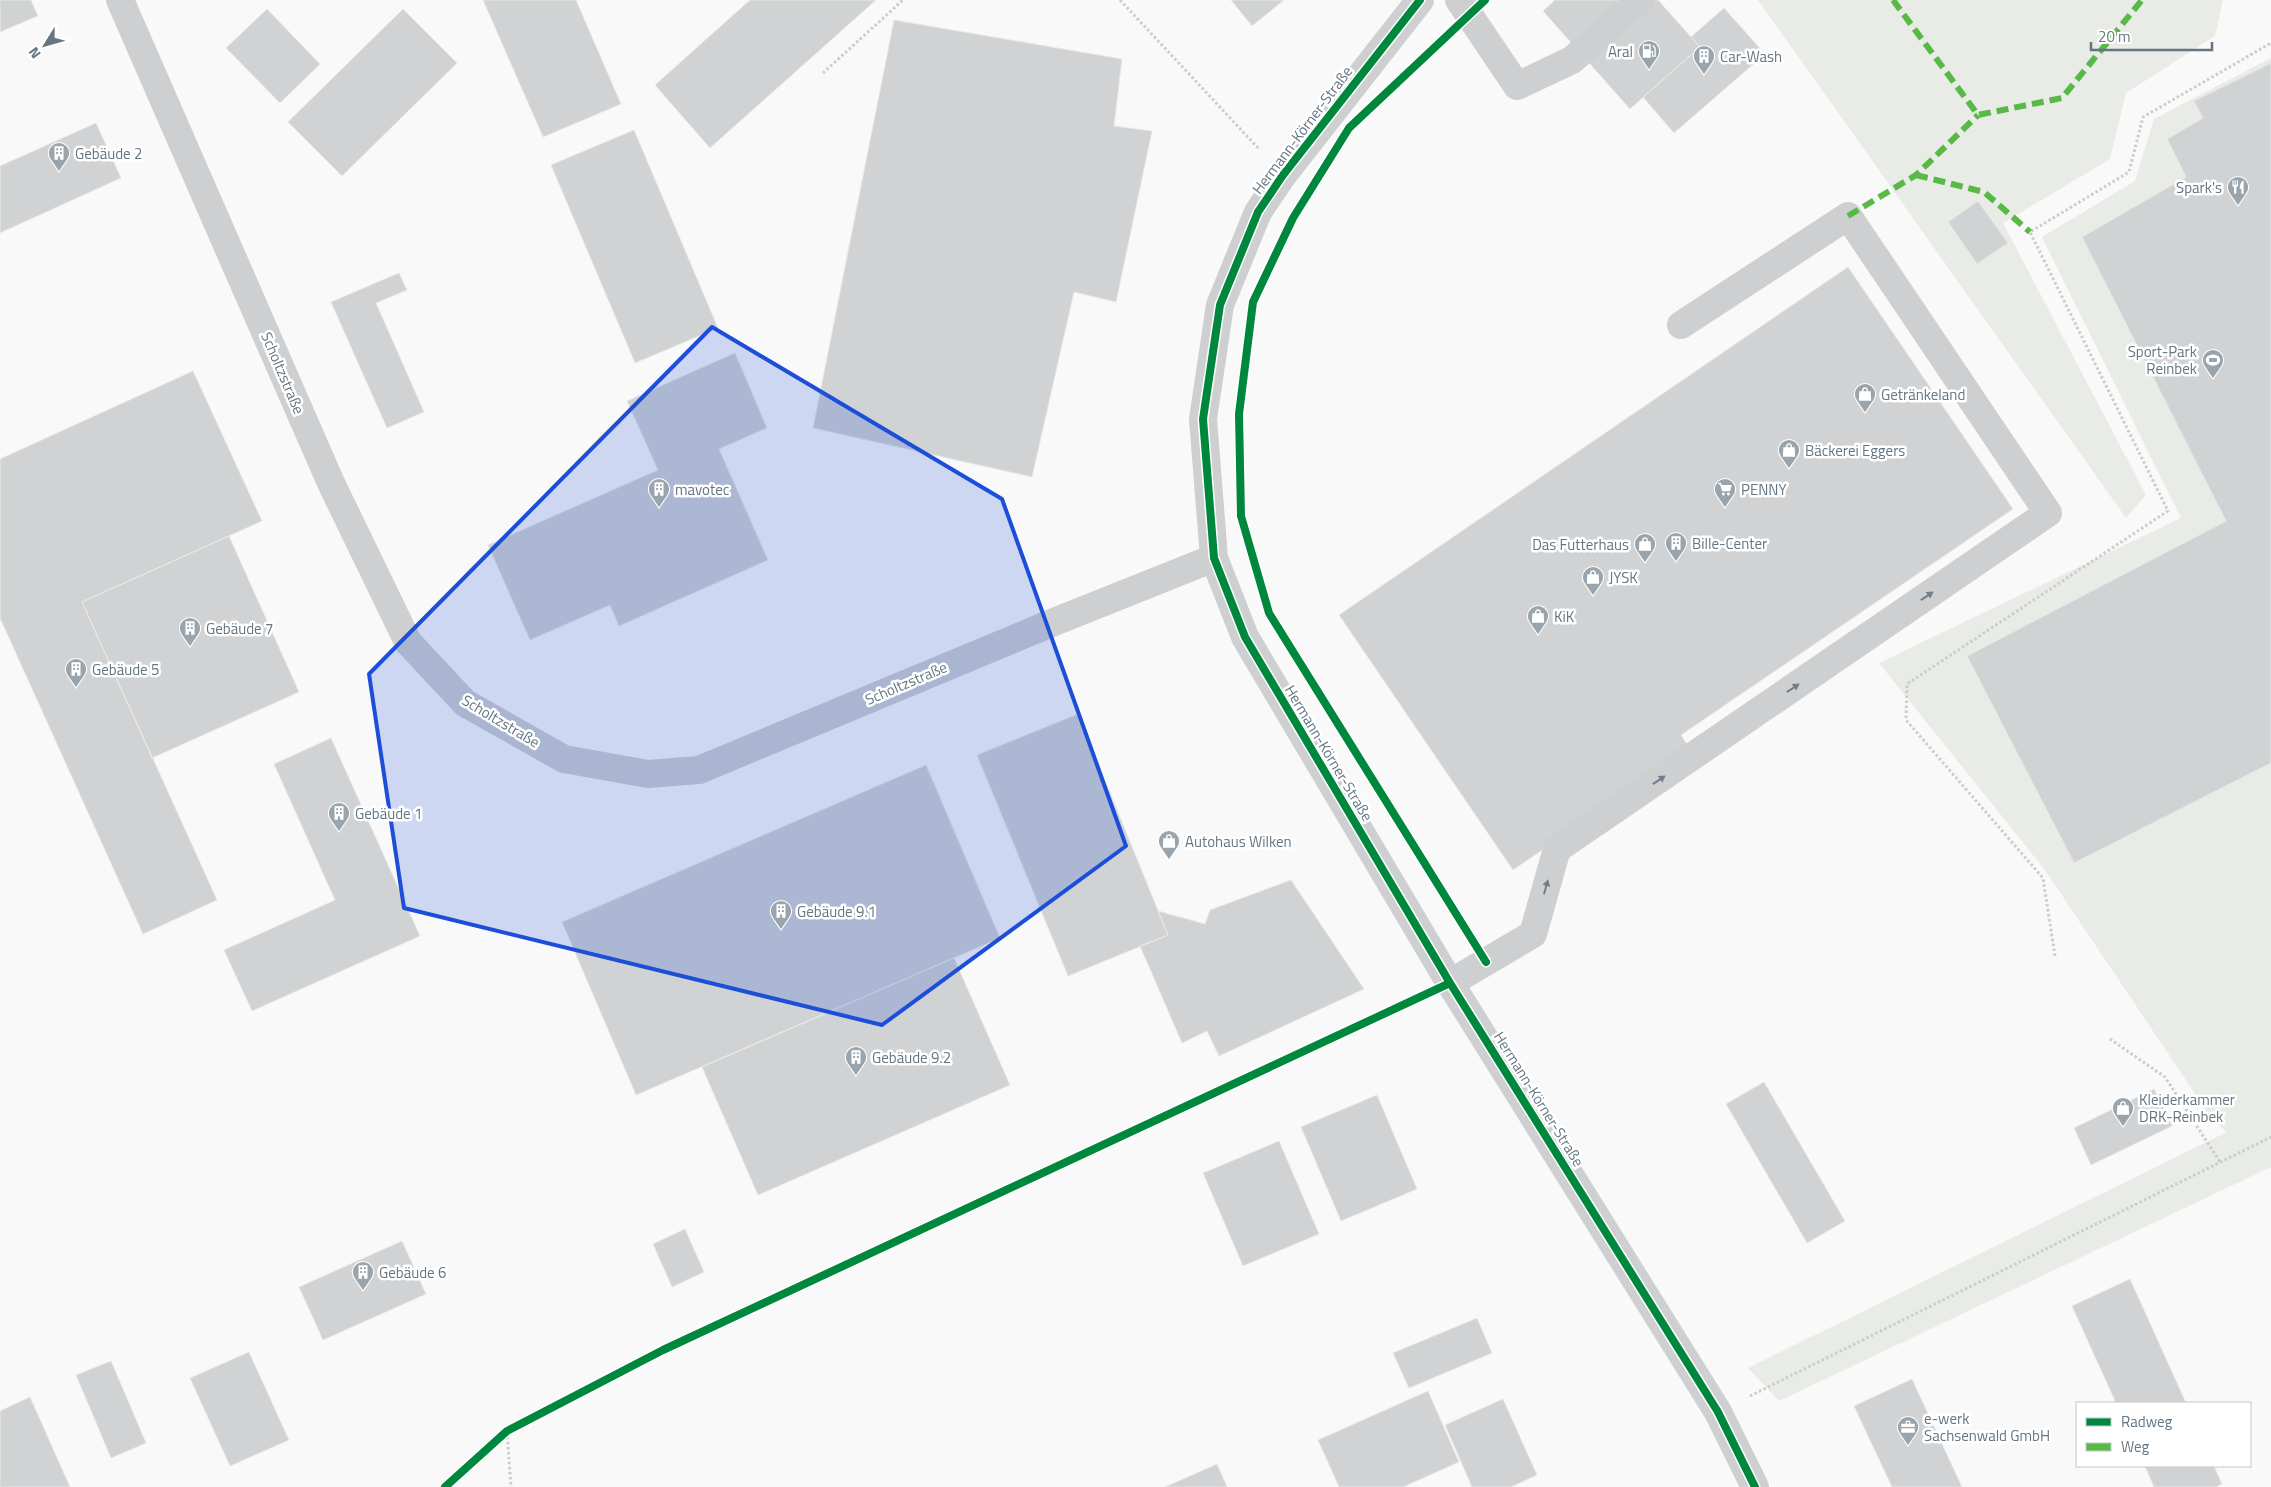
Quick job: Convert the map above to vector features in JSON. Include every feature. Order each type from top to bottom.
[{"type":"street","name":"Scholtzstraße","points":[[120,0],[331,483],[408,642],[465,703],[564,759],[648,774],[699,770],[1059,620],[1214,558]]},
{"type":"street","name":"Hermann-Körner-Straße","points":[[1420,0],[1283,175],[1258,212],[1220,305],[1203,419],[1214,558],[1245,637],[1450,983],[1718,1412],[1755,1487]]},
{"type":"street","points":[[1459,0],[1517,86],[1572,60],[1640,0]]},
{"type":"street","points":[[1450,983],[1533,934],[1557,849],[2048,513],[1848,216],[1681,325]]},
{"type":"path","points":[[823,73],[903,0]]},
{"type":"path","points":[[1120,0],[1283,175]]},
{"type":"path","points":[[444,1487],[507,1431],[663,1350],[1450,983]]},
{"type":"path","points":[[2110,1039],[2165,1076],[2220,1162]]},
{"type":"path","points":[[1718,1412],[2271,1137]]},
{"type":"path","points":[[507,1431],[511,1487]]},
{"type":"highlighted area","points":[[712,327],[1002,499],[1126,846],[882,1025],[404,908],[369,674]]},
{"type":"shaded area","points":[[1758,0],[2223,0],[2215,36],[2126,93],[2110,159],[2003,223],[2146,495],[2126,518]]},
{"type":"shaded area","points":[[2271,58],[2271,1167],[1779,1401],[1748,1368],[2227,1132],[2212,1119],[2045,870],[1879,663],[2181,518],[2042,237],[2135,181],[2154,119]]},
{"type":"building","points":[[0,0],[31,0],[38,16],[0,32]]},
{"type":"building","points":[[483,0],[576,0],[621,104],[543,137]]},
{"type":"building","points":[[750,0],[876,0],[710,148],[655,85]]},
{"type":"building","points":[[1231,0],[1284,0],[1252,26]]},
{"type":"building","points":[[1555,0],[1658,0],[1700,47],[1630,109],[1543,11]]},
{"type":"building","name":"Car-Wash","points":[[1724,8],[1765,54],[1674,133],[1643,97],[1700,47],[1691,37]]},
{"type":"building","points":[[267,9],[320,64],[280,103],[226,48]]},
{"type":"building","points":[[403,9],[457,63],[342,176],[288,122]]},
{"type":"building","points":[[894,20],[1122,59],[1114,126],[1152,131],[1116,302],[1074,292],[1032,477],[813,428]]},
{"type":"building","name":"Sport-Park Reinbek","points":[[2271,63],[2271,763],[2074,863],[1967,656],[2226,521],[2082,237],[2186,177],[2167,139],[2203,118],[2194,101]]},
{"type":"building","name":"Gebäude 2","points":[[96,123],[121,178],[0,233],[0,166]]},
{"type":"building","points":[[634,130],[718,328],[635,363],[551,165]]},
{"type":"building","points":[[1978,201],[2008,243],[1977,264],[1948,222]]},
{"type":"building","name":"Bille-Center","points":[[1848,267],[2013,509],[1681,735],[1690,749],[1513,870],[1339,615]]},
{"type":"building","points":[[399,273],[407,290],[376,303],[424,412],[387,428],[331,302]]},
{"type":"building","name":"mavotec","points":[[735,353],[767,428],[719,449],[768,560],[619,626],[610,605],[530,640],[488,545],[658,470],[627,401]]},
{"type":"building","name":"Gebäude 5","points":[[193,371],[262,521],[82,602],[217,900],[143,934],[0,618],[0,459]]},
{"type":"building","name":"Gebäude 7","points":[[229,536],[299,692],[152,758],[82,602]]},
{"type":"building","points":[[1078,714],[1168,935],[1068,976],[977,755]]},
{"type":"building","name":"Gebäude 1","points":[[331,738],[420,936],[252,1011],[224,950],[335,900],[274,764]]},
{"type":"building","name":"Gebäude 9.1","points":[[926,765],[1000,938],[636,1095],[562,922]]},
{"type":"building","points":[[1291,880],[1364,989],[1219,1056],[1207,1031],[1182,1043],[1140,946],[1168,935],[1158,911],[1205,924],[1210,910]]},
{"type":"building","name":"Gebäude 9.2","points":[[954,958],[1010,1085],[758,1195],[702,1067]]},
{"type":"building","points":[[1764,1082],[1845,1221],[1807,1243],[1726,1104]]},
{"type":"building","name":"Kleiderkammer DRK-Reinbek","points":[[2154,1089],[2172,1126],[2091,1165],[2074,1128]]},
{"type":"building","points":[[1377,1095],[1417,1189],[1341,1221],[1301,1127]]},
{"type":"building","points":[[1279,1141],[1319,1234],[1243,1266],[1203,1173]]},
{"type":"building","points":[[685,1229],[704,1272],[672,1287],[653,1244]]},
{"type":"building","name":"Gebäude 6","points":[[402,1241],[426,1294],[323,1340],[299,1287]]},
{"type":"building","points":[[2130,1279],[2186,1402],[2116,1402],[2072,1306]]},
{"type":"building","points":[[1477,1318],[1492,1353],[1409,1388],[1393,1353]]},
{"type":"building","points":[[249,1352],[289,1440],[230,1466],[190,1378]]},
{"type":"building","points":[[111,1361],[146,1443],[111,1458],[76,1375]]},
{"type":"building","name":"e-werk Sachsenwald GmbH","points":[[1912,1379],[1962,1487],[1892,1487],[1854,1406]]},
{"type":"building","points":[[1428,1391],[1459,1462],[1403,1487],[1339,1487],[1318,1440]]},
{"type":"building","points":[[30,1397],[70,1487],[0,1487],[0,1411]]},
{"type":"building","points":[[1503,1399],[1537,1475],[1511,1487],[1472,1487],[1445,1425]]},
{"type":"building","points":[[1217,1464],[1227,1487],[1165,1487]]},
{"type":"building","points":[[2145,1467],[2214,1467],[2222,1484],[2216,1487],[2154,1487]]},
{"type":"marked path","points":[[1893,0],[1978,115],[2062,98],[2142,0]]},
{"type":"marked path","points":[[1848,216],[1916,175],[1978,115]]},
{"type":"marked path","points":[[1916,175],[1984,192],[2030,232]]},
{"type":"cycle path","points":[[1420,0],[1283,175],[1258,212],[1220,305],[1203,419],[1214,558],[1245,637],[1450,983],[1718,1412],[1755,1487]]},
{"type":"cycle path","points":[[1485,0],[1349,128],[1293,218],[1253,302],[1239,414],[1241,516],[1269,613],[1486,962]]},
{"type":"cycle path","points":[[445,1487],[507,1431],[663,1350],[1450,983]]},
{"type":"place","name":"Aral","points":[[1649,70]]},
{"type":"place","name":"Car-Wash","points":[[1704,75]]},
{"type":"place","name":"Gebäude 2","points":[[59,172]]},
{"type":"place","name":"Spark's","points":[[2238,206]]},
{"type":"place","name":"Sport-Park Reinbek","points":[[2213,379]]},
{"type":"place","name":"Getränkeland","points":[[1865,413]]},
{"type":"place","name":"Bäckerei Eggers","points":[[1789,469]]},
{"type":"place","name":"mavotec","points":[[659,508]]},
{"type":"place","name":"PENNY","points":[[1725,508]]},
{"type":"place","name":"Bille-Center","points":[[1676,562]]},
{"type":"place","name":"Das Futterhaus","points":[[1645,563]]},
{"type":"place","name":"JYSK","points":[[1593,596]]},
{"type":"place","name":"KiK","points":[[1538,635]]},
{"type":"place","name":"Gebäude 7","points":[[190,647]]},
{"type":"place","name":"Gebäude 5","points":[[76,688]]},
{"type":"place","name":"Gebäude 1","points":[[339,832]]},
{"type":"place","name":"Autohaus Wilken","points":[[1169,860]]},
{"type":"place","name":"Gebäude 9.1","points":[[781,930]]},
{"type":"place","name":"Gebäude 9.2","points":[[856,1076]]},
{"type":"place","name":"Kleiderkammer DRK-Reinbek","points":[[2123,1127]]},
{"type":"place","name":"Gebäude 6","points":[[363,1291]]},
{"type":"place","name":"e-werk Sachsenwald GmbH","points":[[1908,1446]]}]
